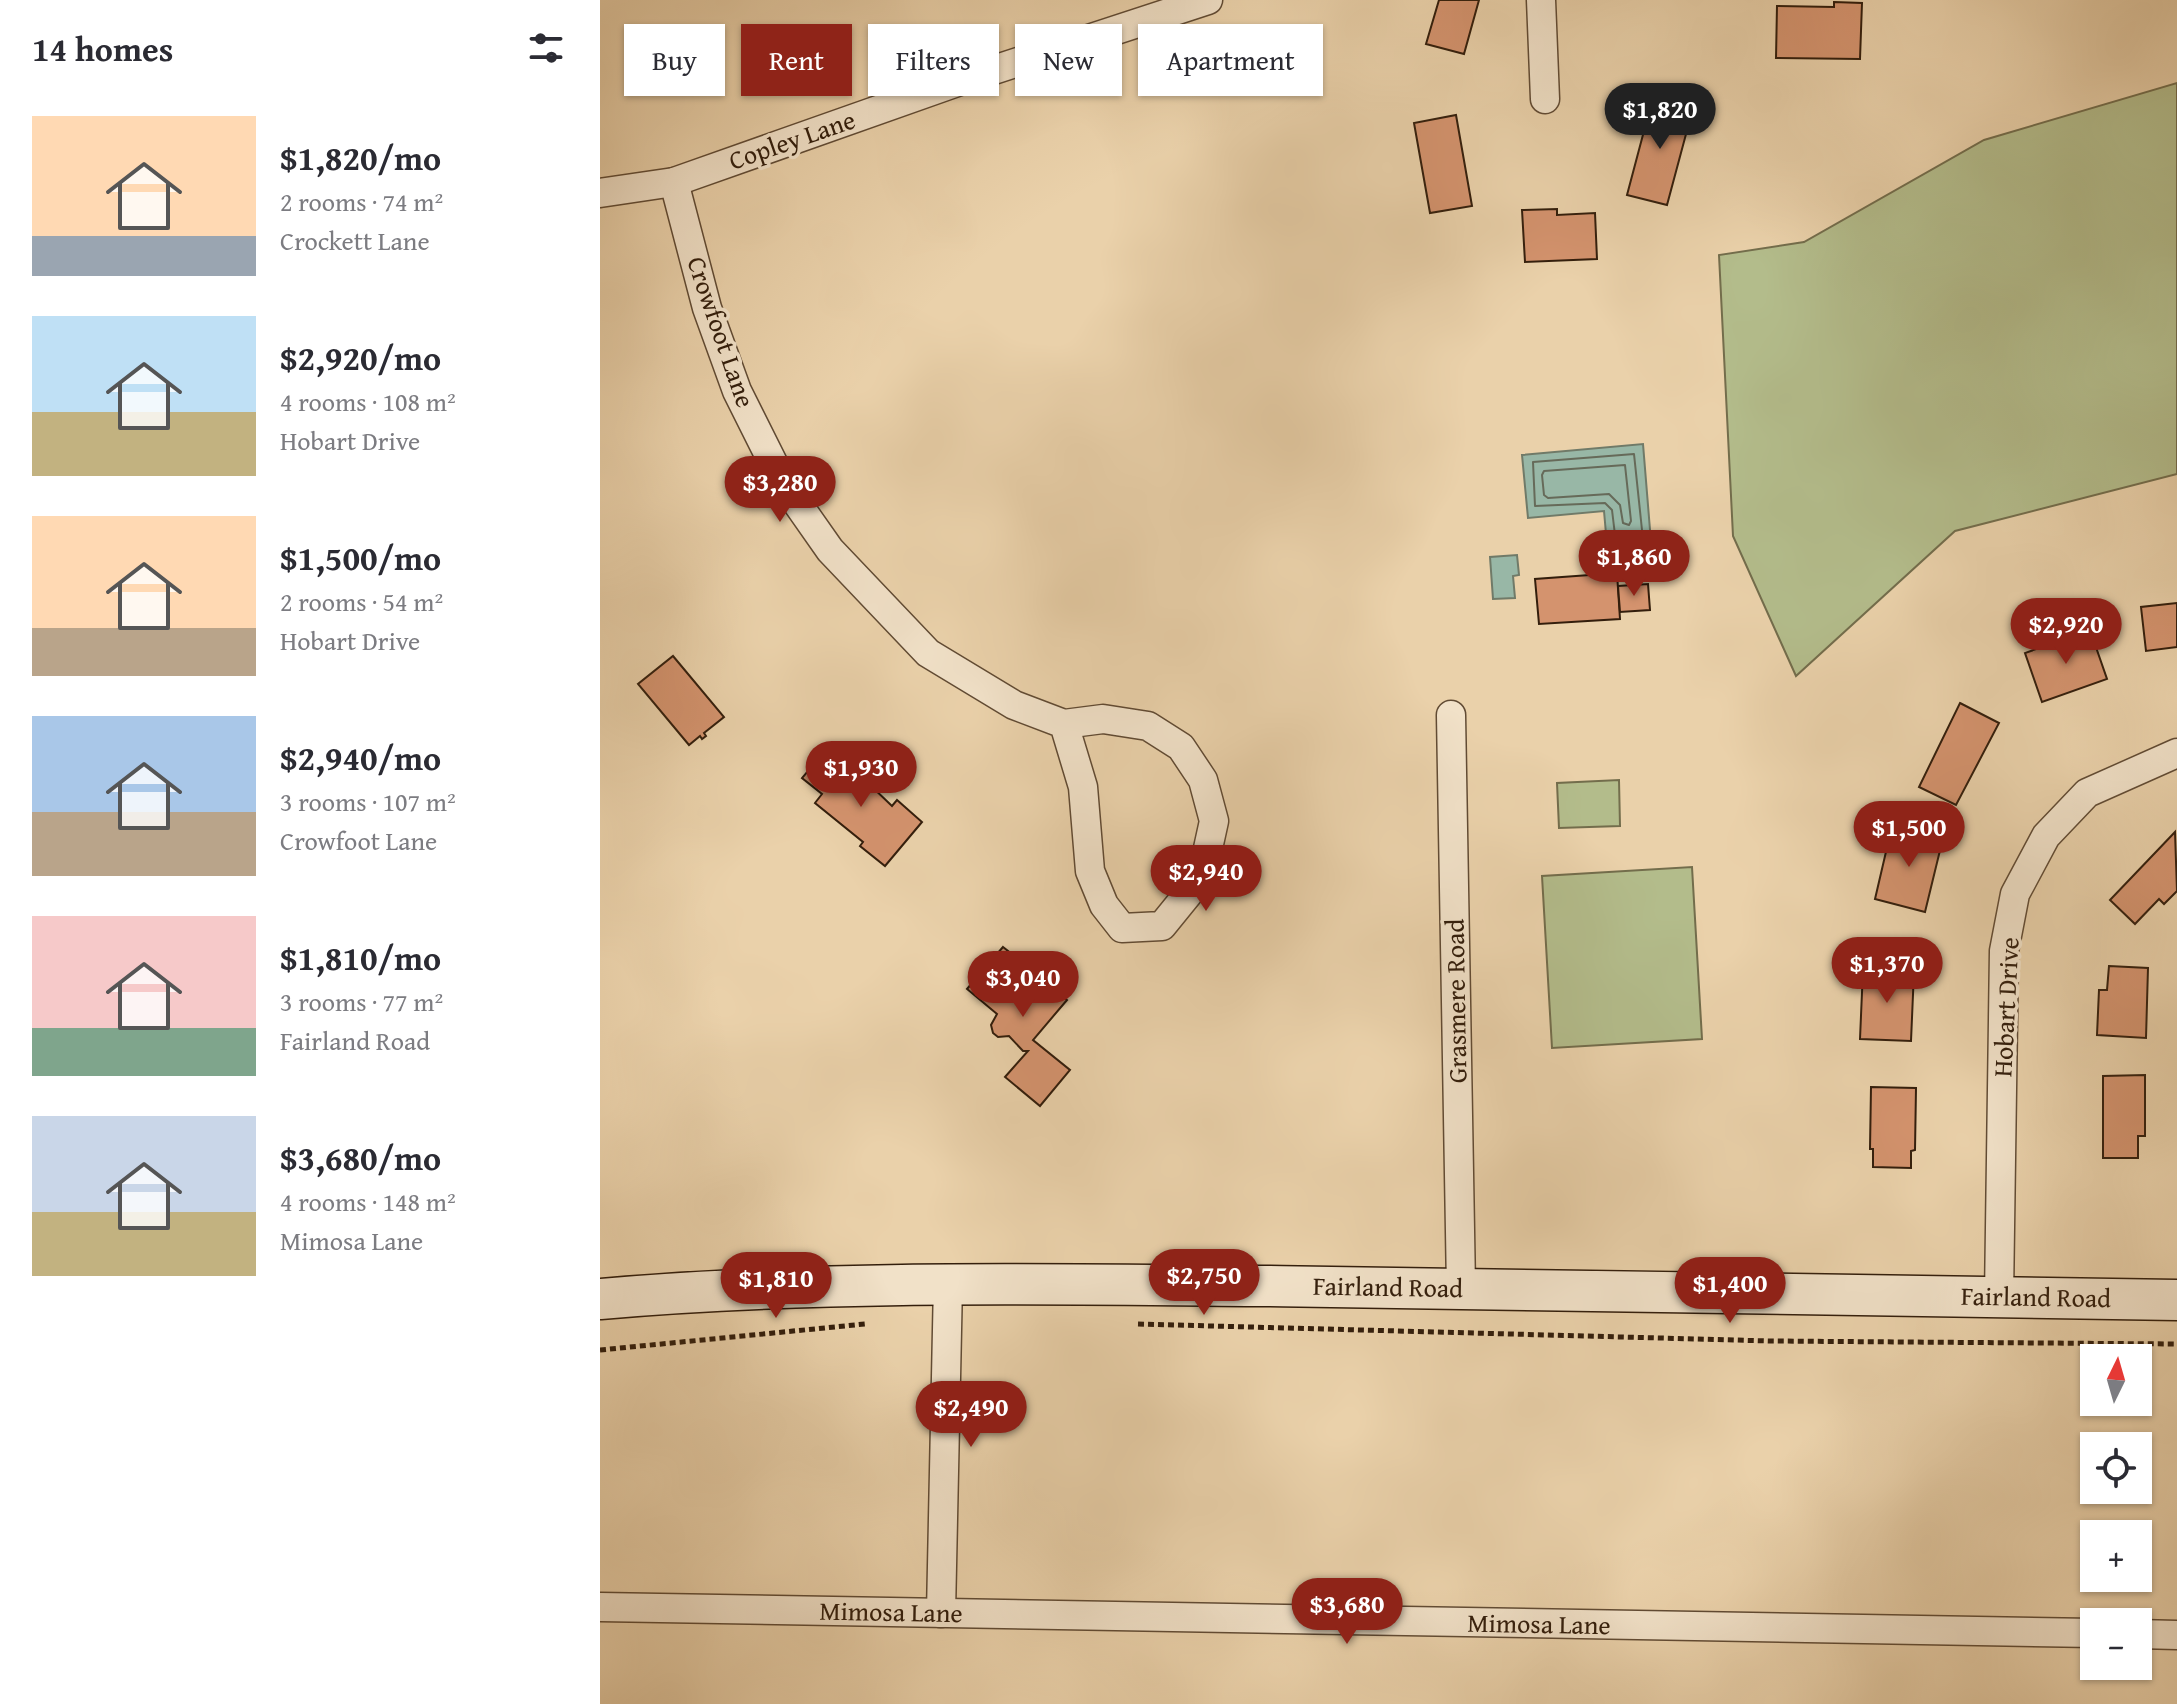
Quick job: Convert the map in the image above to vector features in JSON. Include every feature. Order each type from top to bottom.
[{"type":"main road","name":"Fairland Road","points":[[600,1299],[712,1289],[948,1283],[2177,1300]]},
{"type":"street","name":"Copley Lane","points":[[600,193],[674,182],[963,80],[1208,0]]},
{"type":"street","points":[[1541,0],[1545,99]]},
{"type":"street","name":"Crowfoot Lane","points":[[674,182],[707,308],[737,391],[783,483],[830,550],[928,653],[1014,705],[1064,724],[1103,719],[1148,726],[1181,747],[1203,780],[1214,821],[1207,853],[1188,894],[1162,926],[1122,928],[1104,905],[1090,871],[1083,787],[1064,724]]},
{"type":"street","name":"Grasmere Road","points":[[1451,715],[1461,1288]]},
{"type":"street","name":"Hobart Drive","points":[[1999,1297],[2004,951],[2015,894],[2046,836],[2087,793],[2177,753]]},
{"type":"street","points":[[941,1613],[948,1283]]},
{"type":"street","name":"Mimosa Lane","points":[[600,1607],[2080,1633]]},
{"type":"street","points":[[2152,1634],[2177,1635]]},
{"type":"path","points":[[600,1350],[868,1324]]},
{"type":"path","points":[[1132,1324],[1771,1341],[2177,1344]]},
{"type":"green space","points":[[2177,83],[2177,474],[1955,531],[1796,676],[1733,536],[1719,255],[1804,242],[1984,140]]},
{"type":"green space","points":[[1619,780],[1620,826],[1559,828],[1557,783]]},
{"type":"green space","points":[[1692,867],[1702,1039],[1552,1048],[1542,876]]},
{"type":"water","points":[[1643,444],[1651,542],[1607,545],[1604,511],[1528,518],[1522,455]]},
{"type":"water","points":[[1517,555],[1519,575],[1513,576],[1515,598],[1493,599],[1490,557]]},
{"type":"building","points":[[1439,0],[1479,0],[1464,54],[1426,44]]},
{"type":"building","points":[[1834,2],[1862,3],[1860,59],[1776,58],[1777,6],[1834,7]]},
{"type":"building","points":[[1653,97],[1693,108],[1667,205],[1627,195]]},
{"type":"building","points":[[1456,115],[1472,206],[1430,213],[1414,123]]},
{"type":"building","points":[[1557,209],[1557,215],[1595,213],[1597,259],[1525,262],[1522,210]]},
{"type":"building","points":[[1617,573],[1620,619],[1539,624],[1535,579]]},
{"type":"building","points":[[1648,584],[1650,610],[1620,612],[1618,586]]},
{"type":"building","points":[[2177,603],[2177,647],[2146,651],[2141,607]]},
{"type":"building","points":[[2090,630],[2107,679],[2042,702],[2025,653]]},
{"type":"building","points":[[673,656],[724,717],[704,733],[706,736],[702,739],[700,736],[689,745],[638,684]]},
{"type":"building","points":[[1960,703],[1999,723],[1956,805],[1919,787]]},
{"type":"building","points":[[825,751],[866,785],[867,782],[892,806],[897,800],[922,822],[885,866],[860,846],[863,842],[815,803],[822,794],[802,778]]},
{"type":"building","points":[[1892,826],[1943,838],[1925,912],[1875,899]]},
{"type":"building","points":[[2175,832],[2177,891],[2164,904],[2159,899],[2135,924],[2110,900]]},
{"type":"building","points":[[1003,947],[1027,966],[1031,961],[1058,982],[1053,988],[1067,1000],[1033,1040],[1070,1070],[1040,1106],[1005,1077],[1028,1051],[1023,1051],[1009,1036],[998,1037],[993,1033],[991,1025],[997,1014],[967,989]]},
{"type":"building","points":[[2109,966],[2148,968],[2146,1038],[2097,1035],[2099,990],[2107,990]]},
{"type":"building","points":[[1863,969],[1914,971],[1911,1041],[1860,1039]]},
{"type":"building","points":[[2145,1075],[2145,1136],[2138,1136],[2138,1158],[2103,1158],[2103,1076]]},
{"type":"building","points":[[1871,1087],[1916,1088],[1915,1150],[1911,1151],[1911,1168],[1873,1167],[1873,1149],[1870,1149]]}]
